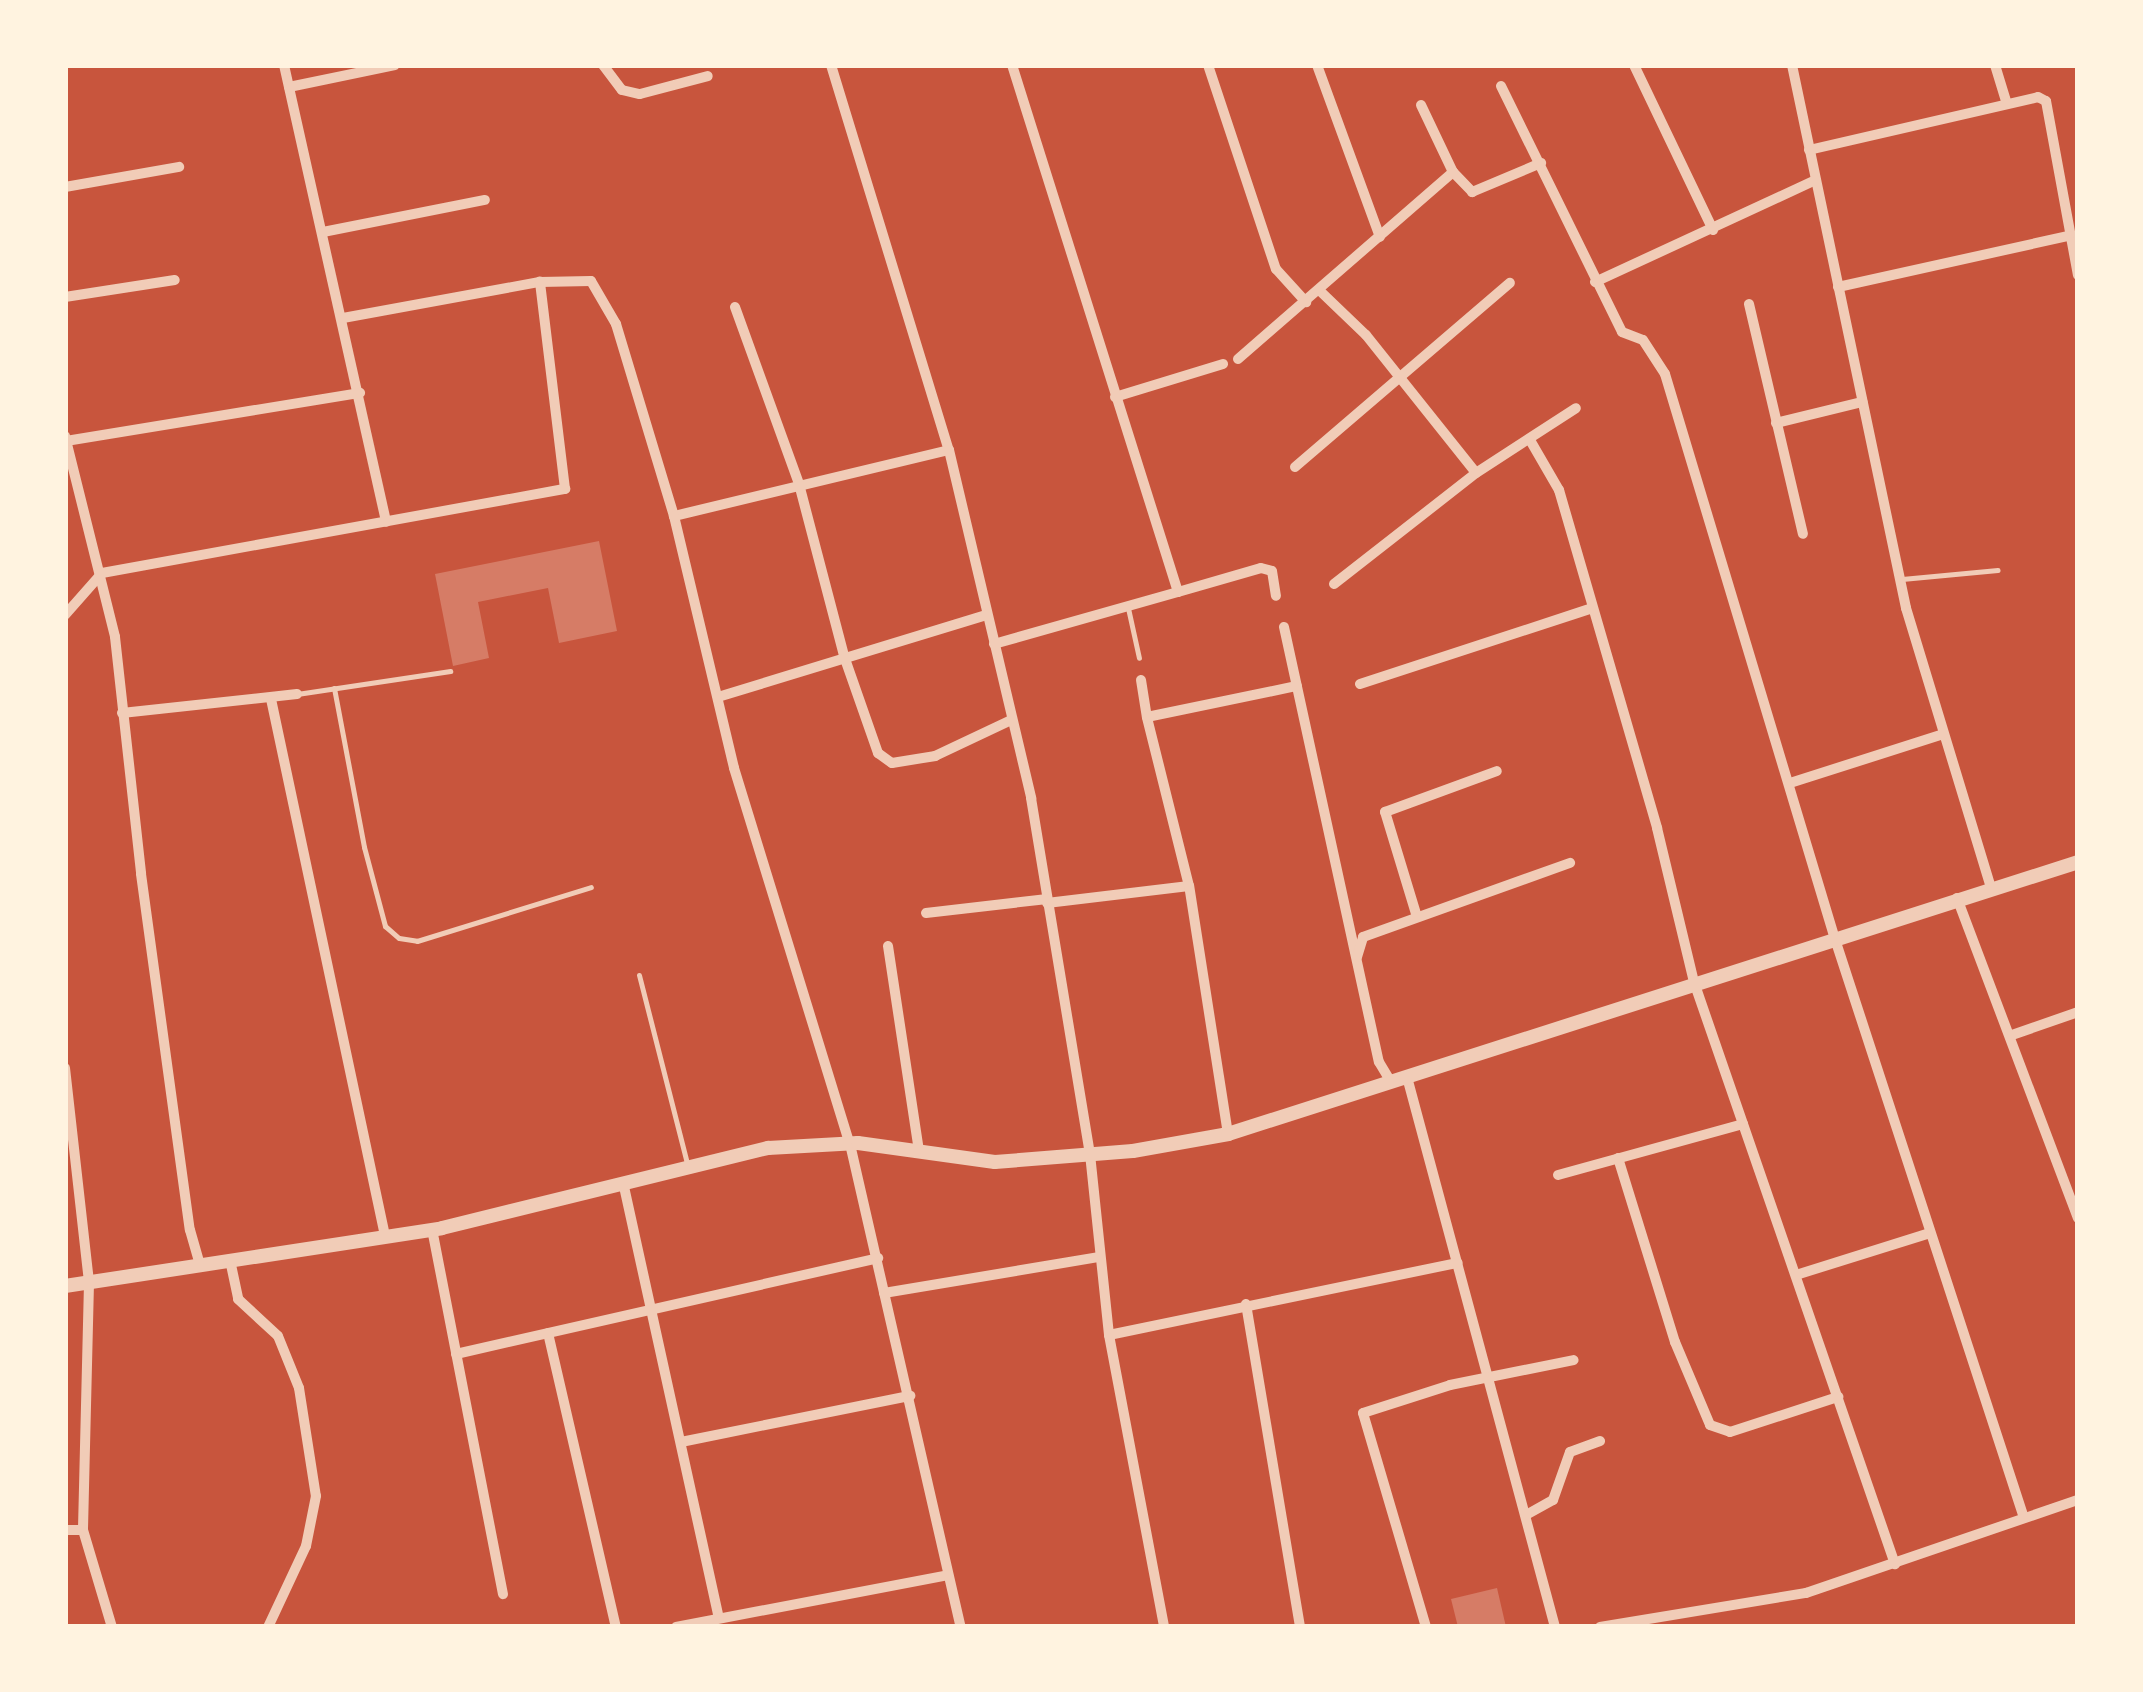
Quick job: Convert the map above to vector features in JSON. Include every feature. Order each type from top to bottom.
[{"type":"street","points":[[284,65],[386,522]]},
{"type":"street","points":[[289,87],[395,65]]},
{"type":"street","points":[[602,65],[622,90],[640,94],[708,76]]},
{"type":"street","points":[[832,65],[949,450],[1008,721],[1031,798],[1090,1154],[1109,1335],[1164,1627]]},
{"type":"street","points":[[1012,65],[1178,592]]},
{"type":"street","points":[[1208,65],[1276,269],[1306,302]]},
{"type":"street","points":[[1318,65],[1380,237]]},
{"type":"street","points":[[1634,65],[1713,230]]},
{"type":"street","points":[[1792,65],[1900,580],[1940,735],[1991,888]]},
{"type":"street","points":[[1995,65],[2006,102]]},
{"type":"street","points":[[1501,86],[1622,332],[1644,340],[1665,374],[1834,936],[2024,1518]]},
{"type":"street","points":[[1809,150],[2006,102],[2046,101],[2078,275]]},
{"type":"street","points":[[1421,105],[1452,172],[1472,192],[1541,163]]},
{"type":"street","points":[[65,188],[180,167]]},
{"type":"street","points":[[1238,358],[1452,172]]},
{"type":"street","points":[[1596,282],[1816,180]]},
{"type":"street","points":[[323,232],[486,200]]},
{"type":"street","points":[[1838,287],[2068,236]]},
{"type":"street","points":[[65,297],[175,280]]},
{"type":"street","points":[[343,318],[540,282],[591,281],[603,293],[674,516],[718,696],[850,1144],[960,1627]]},
{"type":"street","points":[[65,615],[102,572],[565,489],[540,282]]},
{"type":"street","points":[[1295,467],[1402,380],[1510,283]]},
{"type":"street","points":[[1320,290],[1402,380],[1476,473]]},
{"type":"street","points":[[1749,304],[1804,534]]},
{"type":"street","points":[[735,307],[799,484],[844,656],[878,753],[892,763],[934,756],[1008,721]]},
{"type":"street","points":[[1115,397],[1223,364]]},
{"type":"street","points":[[200,1264],[188,1215],[102,572],[65,438],[360,393]]},
{"type":"street","points":[[1776,423],[1862,402]]},
{"type":"street","points":[[1334,584],[1476,473],[1576,408]]},
{"type":"street","points":[[1530,440],[1559,490],[1588,609],[1657,828],[1694,982],[1895,1564]]},
{"type":"street","points":[[674,516],[949,450]]},
{"type":"street","points":[[994,644],[1261,568],[1272,572],[1276,596]]},
{"type":"street","points":[[1360,684],[1588,609]]},
{"type":"street","points":[[718,696],[987,615]]},
{"type":"street","points":[[1284,628],[1379,1062],[1391,1082]]},
{"type":"street","points":[[1141,680],[1189,886],[1228,1134]]},
{"type":"street","points":[[1147,716],[1297,686]]},
{"type":"street","points":[[122,713],[297,694]]},
{"type":"street","points":[[271,699],[385,1236]]},
{"type":"street","points":[[1790,783],[1940,735]]},
{"type":"street","points":[[1416,917],[1384,812],[1497,771]]},
{"type":"street","points":[[65,1286],[432,1229],[768,1148],[850,1144],[996,1162],[1090,1154],[1228,1134],[1834,936],[2078,862]]},
{"type":"street","points":[[1356,958],[1363,937],[1570,863]]},
{"type":"street","points":[[926,913],[1189,886]]},
{"type":"street","points":[[1956,898],[2012,1036],[2078,1218]]},
{"type":"street","points":[[888,946],[919,1152]]},
{"type":"street","points":[[2012,1036],[2078,1012]]},
{"type":"street","points":[[65,1068],[89,1283],[83,1530],[112,1627]]},
{"type":"street","points":[[1407,1076],[1556,1627]]},
{"type":"street","points":[[1558,1175],[1743,1124]]},
{"type":"street","points":[[1618,1158],[1675,1342],[1710,1425],[1730,1432],[1838,1397]]},
{"type":"street","points":[[623,1182],[720,1618]]},
{"type":"street","points":[[432,1229],[503,1594]]},
{"type":"street","points":[[1796,1276],[1930,1233]]},
{"type":"street","points":[[884,1293],[1098,1257]]},
{"type":"street","points":[[456,1354],[878,1258]]},
{"type":"street","points":[[230,1260],[238,1299],[278,1336],[299,1388],[316,1496],[306,1546],[268,1627]]},
{"type":"street","points":[[1109,1335],[1458,1263]]},
{"type":"street","points":[[1246,1304],[1300,1627]]},
{"type":"street","points":[[548,1333],[616,1627]]},
{"type":"street","points":[[1426,1627],[1363,1413],[1488,1378],[1574,1360]]},
{"type":"street","points":[[680,1442],[910,1396]]},
{"type":"street","points":[[1526,1515],[1552,1500],[1570,1452],[1600,1441]]},
{"type":"street","points":[[1600,1627],[1664,1621],[1806,1593],[2078,1500]]},
{"type":"street","points":[[65,1530],[83,1530]]},
{"type":"street","points":[[676,1627],[720,1618],[740,1621],[948,1575]]},
{"type":"lane","points":[[1900,580],[1998,570]]},
{"type":"lane","points":[[1128,608],[1138,658]]},
{"type":"lane","points":[[297,694],[450,672]]},
{"type":"lane","points":[[334,688],[364,847],[386,926],[399,938],[416,942],[591,887]]},
{"type":"lane","points":[[639,974],[688,1166]]},
{"type":"building","points":[[599,541],[617,631],[559,643],[548,588],[478,602],[489,658],[453,666],[435,574]]},
{"type":"building","points":[[1497,1588],[1506,1627],[1458,1627],[1451,1599]]}]
